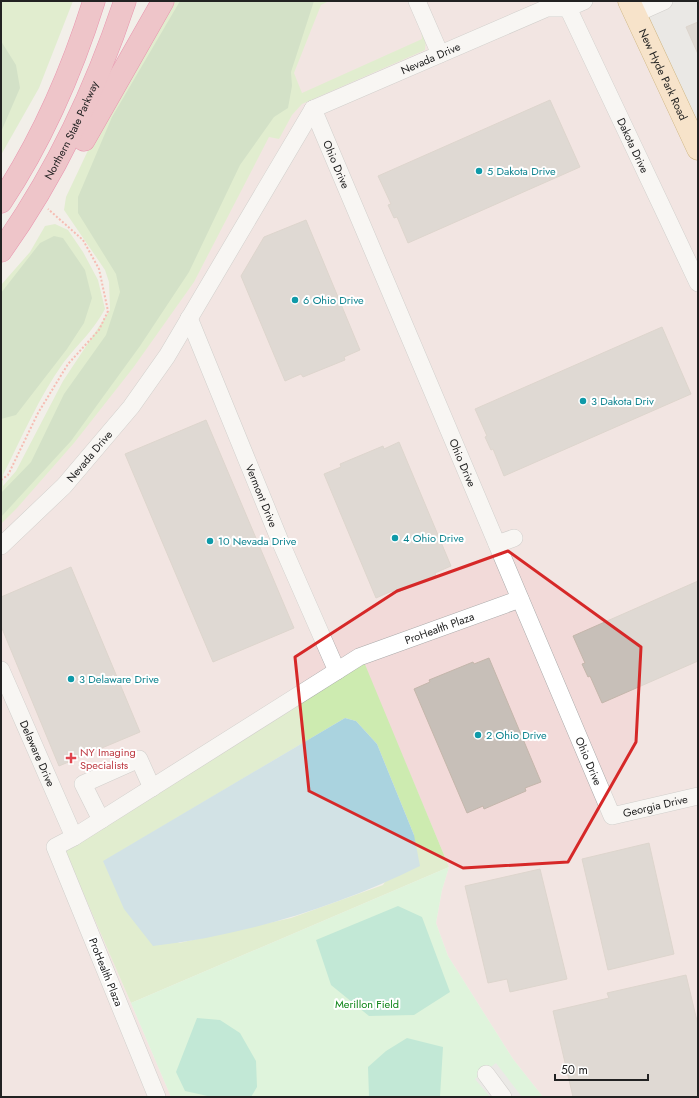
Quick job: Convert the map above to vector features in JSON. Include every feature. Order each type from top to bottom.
[{"type":"highway","points":[[1,202],[31,152],[52,110],[70,69],[94,1]]},
{"type":"highway","name":"Northern State Parkway","points":[[1,251],[37,199],[83,110],[125,1]]},
{"type":"highway","points":[[37,199],[85,138],[163,1]]},
{"type":"main road","name":"New Hyde Park Road","points":[[632,8],[698,148]]},
{"type":"street","points":[[417,1],[440,54]]},
{"type":"street","points":[[568,8],[584,1]]},
{"type":"street","points":[[632,8],[664,1]]},
{"type":"street","name":"Nevada Drive","points":[[1,546],[56,495],[131,406],[167,356],[313,109],[547,8],[568,8]]},
{"type":"street","name":"Dakota Drive","points":[[568,8],[695,261],[698,283]]},
{"type":"street","name":"Ohio Drive","points":[[313,109],[612,816]]},
{"type":"street","name":"Vermont Drive","points":[[189,318],[280,541],[337,671]]},
{"type":"street","points":[[497,544],[514,538]]},
{"type":"street","name":"ProHealth Plaza","points":[[157,1097],[55,847],[74,837],[359,658],[520,599]]},
{"type":"street","name":"Delaware Drive","points":[[1,670],[74,837]]},
{"type":"street","points":[[101,820],[82,784],[139,759],[152,788]]},
{"type":"street","name":"Georgia Drive","points":[[612,816],[698,796]]},
{"type":"street","points":[[486,1074],[504,1097]]},
{"type":"path","points":[[1,480],[8,475],[38,412],[64,370],[99,330],[108,311],[99,269],[83,240],[37,199]]},
{"type":"highlighted area","points":[[508,551],[641,647],[636,742],[568,862],[463,868],[309,791],[295,657],[397,591]]},
{"type":"shaded area","points":[[298,1],[629,1],[698,149],[698,1097],[543,1097],[513,1059],[448,956],[436,923],[442,890],[449,867],[363,662],[66,851],[171,1097],[1,1097],[1,496],[217,190]]},
{"type":"shaded area","points":[[629,1],[698,1],[698,149]]},
{"type":"shaded area","points":[[496,1063],[522,1097],[490,1097],[475,1079]]},
{"type":"green space","points":[[1,1],[73,1],[39,88],[1,155]]},
{"type":"green space","points":[[170,1],[329,1],[321,5],[294,73],[302,93],[422,39],[421,28],[426,38],[425,50],[302,104],[292,115],[279,139],[269,137],[194,282],[133,368],[74,443],[1,524],[1,285],[30,252],[45,226],[55,224],[68,230],[83,252],[98,280],[105,309],[101,317],[55,375],[31,417],[3,475],[3,486],[16,471],[63,381],[110,310],[109,282],[105,270],[64,210],[66,197],[116,91]]},
{"type":"green space","points":[[180,1],[314,1],[291,72],[292,86],[288,108],[274,117],[240,165],[189,272],[140,346],[71,441],[1,517],[1,493],[31,462],[64,394],[106,335],[120,292],[116,274],[78,213],[78,197],[112,117]]},
{"type":"green space","points":[[1,41],[16,65],[20,88],[1,132]]},
{"type":"green space","points":[[54,236],[63,238],[85,270],[92,298],[84,323],[67,349],[16,415],[1,419],[1,293],[40,243]]},
{"type":"green space","points":[[364,662],[449,867],[131,1003],[65,851]],"holes":[[[345,718],[356,721],[377,744],[414,835],[383,885],[291,918],[179,943],[104,861]]]},
{"type":"green space","name":"Merillon Field","points":[[449,867],[442,890],[436,923],[448,956],[513,1059],[543,1097],[171,1097],[131,1003]]},
{"type":"green space","points":[[398,906],[422,917],[450,992],[414,1015],[369,1016],[331,985],[316,940]]},
{"type":"green space","points":[[197,1018],[220,1020],[240,1033],[256,1061],[257,1087],[251,1097],[212,1097],[185,1091],[176,1072]]},
{"type":"green space","points":[[407,1038],[443,1047],[440,1097],[369,1097],[368,1067],[386,1051]]},
{"type":"water","points":[[345,718],[356,721],[377,744],[414,835],[420,866],[356,894],[290,917],[222,935],[153,946],[124,909],[103,861]]},
{"type":"building","points":[[698,22],[698,54],[686,27]]},
{"type":"building","name":"5 Dakota Drive","points":[[550,100],[580,167],[408,243],[397,217],[394,218],[388,205],[391,204],[378,176]]},
{"type":"building","name":"6 Ohio Drive","points":[[306,220],[360,350],[344,357],[345,360],[303,377],[301,374],[285,381],[241,276],[264,237]]},
{"type":"building","name":"3 Dakota Driv","points":[[662,327],[691,394],[504,476],[493,449],[491,450],[485,437],[487,436],[475,409]]},
{"type":"building","name":"10 Nevada Drive","points":[[206,420],[294,628],[213,662],[125,454]]},
{"type":"building","name":"4 Ohio Drive","points":[[399,442],[451,566],[435,573],[436,576],[393,594],[392,591],[376,598],[324,474],[341,467],[340,464],[383,446],[384,449]]},
{"type":"building","name":"3 Delaware Drive","points":[[71,567],[140,732],[59,766],[1,626],[1,597]]},
{"type":"building","points":[[698,581],[698,661],[602,703],[590,676],[588,677],[582,664],[585,663],[573,636]]},
{"type":"building","name":"2 Ohio Drive","points":[[489,658],[541,782],[525,788],[526,791],[484,809],[483,806],[467,813],[414,689],[430,682],[429,680],[473,662],[474,664]]},
{"type":"building","points":[[649,843],[674,954],[608,970],[582,859]]},
{"type":"building","points":[[540,869],[567,979],[510,992],[507,979],[488,983],[465,886]]},
{"type":"building","points":[[686,975],[698,1025],[698,1095],[691,1097],[573,1097],[553,1011],[609,998],[607,993]]},
{"type":"place","name":"5 Dakota Drive","points":[[479,171]]},
{"type":"place","name":"6 Ohio Drive","points":[[295,300]]},
{"type":"place","name":"3 Dakota Driv","points":[[583,401]]},
{"type":"place","name":"4 Ohio Drive","points":[[395,538]]},
{"type":"place","name":"10 Nevada Drive","points":[[210,541]]},
{"type":"place","name":"3 Delaware Drive","points":[[71,679]]},
{"type":"place","name":"2 Ohio Drive","points":[[478,735]]},
{"type":"place","name":"NY Imaging Specialists","points":[[71,758]]}]
